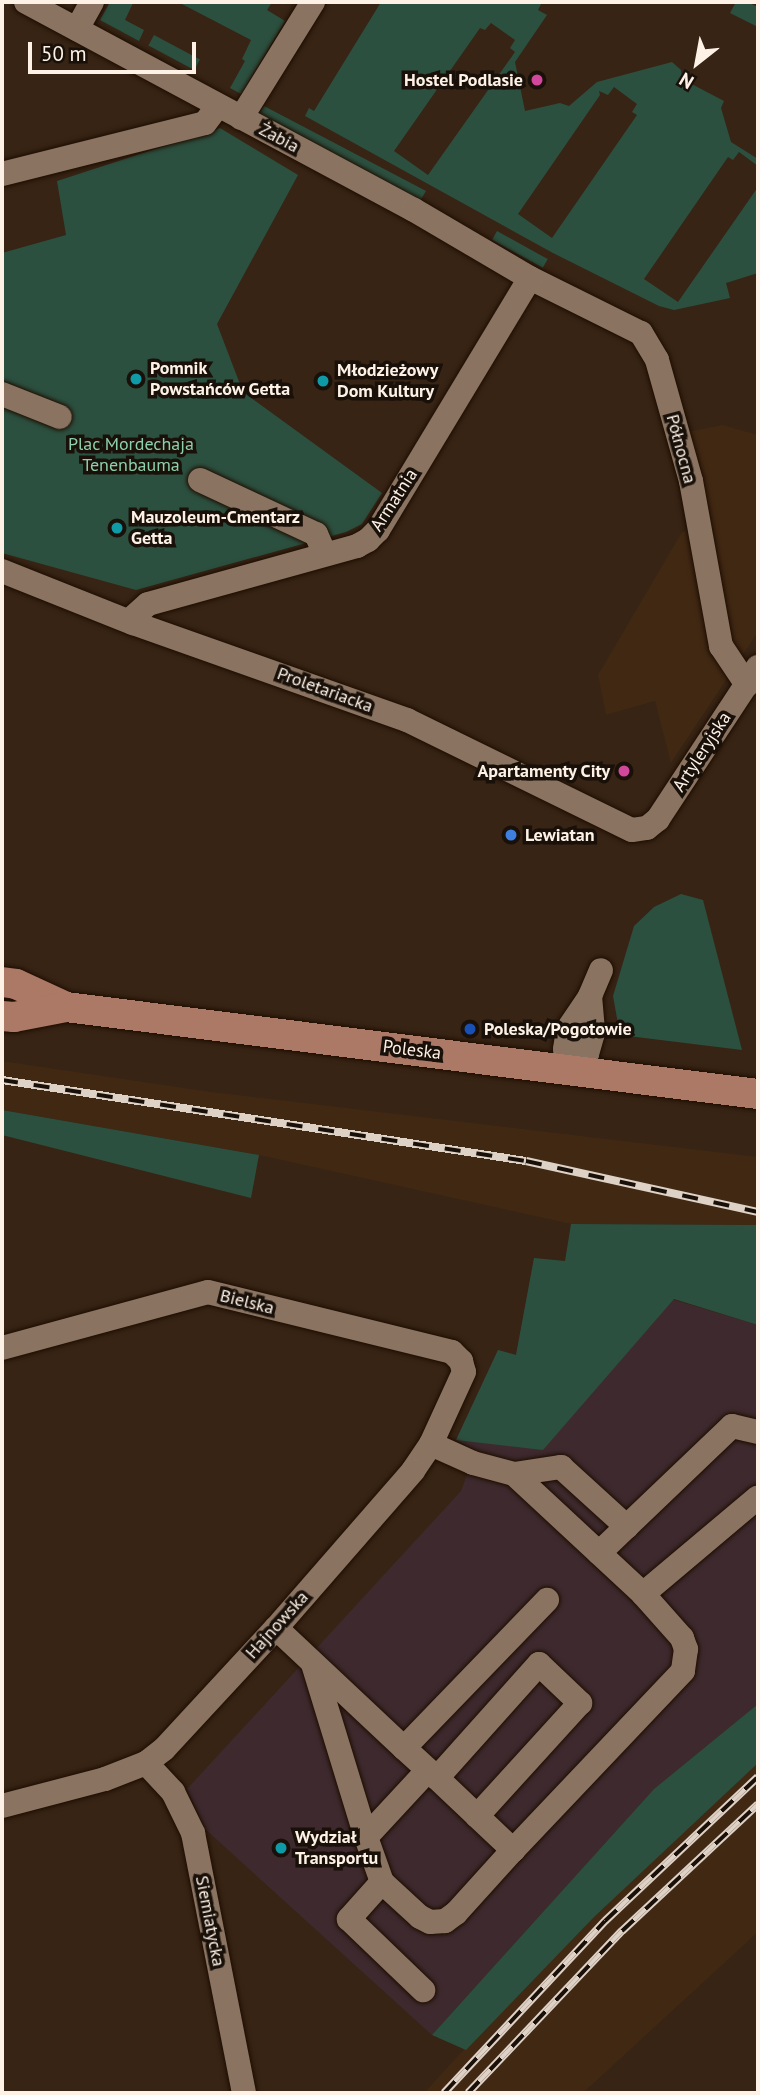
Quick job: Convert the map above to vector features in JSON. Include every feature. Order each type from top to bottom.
[{"type":"main road","name":"Poleska","points":[[2,982],[16,984],[66,1007],[758,1094]]},
{"type":"main road","name":"Poleska","points":[[2,1016],[13,1017],[66,1007]]},
{"type":"street","name":"Żabia","points":[[26,2],[414,210],[530,278]]},
{"type":"street","points":[[77,29],[92,2]]},
{"type":"street","points":[[241,118],[313,2]]},
{"type":"street","points":[[2,174],[205,123],[218,106]]},
{"type":"street","name":"Armatnia","points":[[129,621],[148,604],[357,546],[378,530],[530,278]]},
{"type":"street","name":"Północna","points":[[530,278],[626,323],[649,343],[691,481],[721,646],[752,676]]},
{"type":"street","points":[[2,394],[60,417]]},
{"type":"street","points":[[200,480],[316,534],[325,554]]},
{"type":"street","name":"Proletariacka","points":[[2,571],[129,621],[407,720],[542,784],[624,828],[639,830]]},
{"type":"street","name":"Artyleryjska","points":[[639,830],[658,819],[752,676]]},
{"type":"street","points":[[572,1070],[565,1049],[568,1029],[590,996],[601,970]]},
{"type":"street","name":"Bielska","points":[[2,1348],[208,1292],[452,1352]]},
{"type":"street","name":"Hajnowska","points":[[2,1805],[105,1779],[146,1763],[164,1749],[390,1499],[431,1444],[464,1372],[461,1361],[452,1352]]},
{"type":"street","points":[[598,1553],[732,1426],[758,1432]]},
{"type":"street","points":[[431,1444],[473,1463],[514,1474],[561,1467],[627,1527]]},
{"type":"street","points":[[313,1663],[382,1882],[420,1917],[429,1922],[445,1921],[456,1913],[682,1671],[686,1660],[682,1638],[643,1594],[514,1474]]},
{"type":"street","points":[[643,1594],[758,1497]]},
{"type":"street","points":[[404,1748],[547,1600]]},
{"type":"street","points":[[276,1628],[513,1850]]},
{"type":"street","points":[[366,1837],[432,1774],[539,1664],[545,1655],[519,1630]]},
{"type":"street","points":[[477,1815],[580,1703],[539,1664]]},
{"type":"street","name":"Siemiatycka","points":[[146,1763],[173,1792],[193,1833],[244,2093]]},
{"type":"street","points":[[382,1882],[349,1919],[423,1990]]},
{"type":"shaded area","points":[[723,425],[758,435],[758,632],[671,763],[655,701],[606,715],[598,675],[682,532],[699,524],[688,432]]},
{"type":"shaded area","points":[[2,1061],[211,1092],[758,1157],[758,1225],[571,1224],[259,1155],[2,1110]]},
{"type":"shaded area","points":[[534,1258],[758,1325],[758,1704],[654,1789],[432,2035],[204,1828],[187,1789],[461,1491],[476,1451],[456,1440],[498,1350],[516,1355]]},
{"type":"shaded area","points":[[758,1758],[758,1932],[583,2093],[424,2093],[581,1921]]},
{"type":"green space","points":[[110,2],[133,3],[125,20],[144,30],[139,41],[100,20]]},
{"type":"green space","points":[[178,2],[272,2],[267,10],[285,21],[241,94],[230,88],[245,61],[242,59],[251,40]]},
{"type":"green space","points":[[381,2],[542,2],[538,10],[547,15],[515,62],[525,111],[560,103],[569,106],[597,82],[672,62],[681,70],[682,79],[724,101],[721,108],[731,142],[758,159],[758,166],[739,152],[733,160],[728,157],[644,279],[678,302],[758,187],[758,273],[726,283],[730,298],[674,310],[659,306],[553,253],[305,116],[309,108],[314,111]],"holes":[[[491,23],[515,40],[510,48],[515,52],[428,175],[394,151],[480,28],[485,30]],[[614,87],[637,104],[632,112],[637,115],[552,238],[518,214],[600,95],[599,91],[608,95]]]},
{"type":"green space","points":[[736,2],[747,2],[758,7],[758,27],[730,13]]},
{"type":"green space","points":[[154,35],[200,59],[194,70],[148,46]]},
{"type":"green space","points":[[264,106],[426,191],[420,201],[259,113]]},
{"type":"green space","name":"Plac Mordechaja Tenenbauma","points":[[220,128],[298,175],[217,324],[243,392],[382,493],[362,524],[346,532],[136,590],[2,553],[2,253],[66,235],[57,181]]},
{"type":"green space","points":[[497,231],[548,259],[543,268],[492,240]]},
{"type":"green space","points":[[681,894],[703,900],[742,1050],[620,1035],[613,996],[634,926],[654,907]]},
{"type":"green space","points":[[2,1110],[259,1155],[251,1198],[2,1135]]},
{"type":"green space","points":[[571,1224],[758,1225],[758,1325],[674,1299],[543,1450],[456,1440],[498,1350],[516,1355],[534,1258],[565,1261]]},
{"type":"green space","points":[[758,1704],[758,1763],[594,1917],[466,2050],[432,2035],[654,1789]]},
{"type":"railway","points":[[2,1080],[526,1161],[758,1212]]},
{"type":"railway","points":[[444,2093],[605,1921],[758,1777]]},
{"type":"railway","points":[[468,2093],[622,1931],[758,1804]]},
{"type":"place","name":"Hostel Podlasie","points":[[537,80]]},
{"type":"place","name":"Pomnik Powstańców Getta","points":[[136,379]]},
{"type":"place","name":"Młodzieżowy Dom Kultury","points":[[323,381]]},
{"type":"place","name":"Mauzoleum-Cmentarz Getta","points":[[117,528]]},
{"type":"place","name":"Apartamenty City","points":[[624,771]]},
{"type":"place","name":"Lewiatan","points":[[511,835]]},
{"type":"place","name":"Poleska/Pogotowie","points":[[470,1029]]},
{"type":"place","name":"Wydział Transportu","points":[[281,1848]]}]
